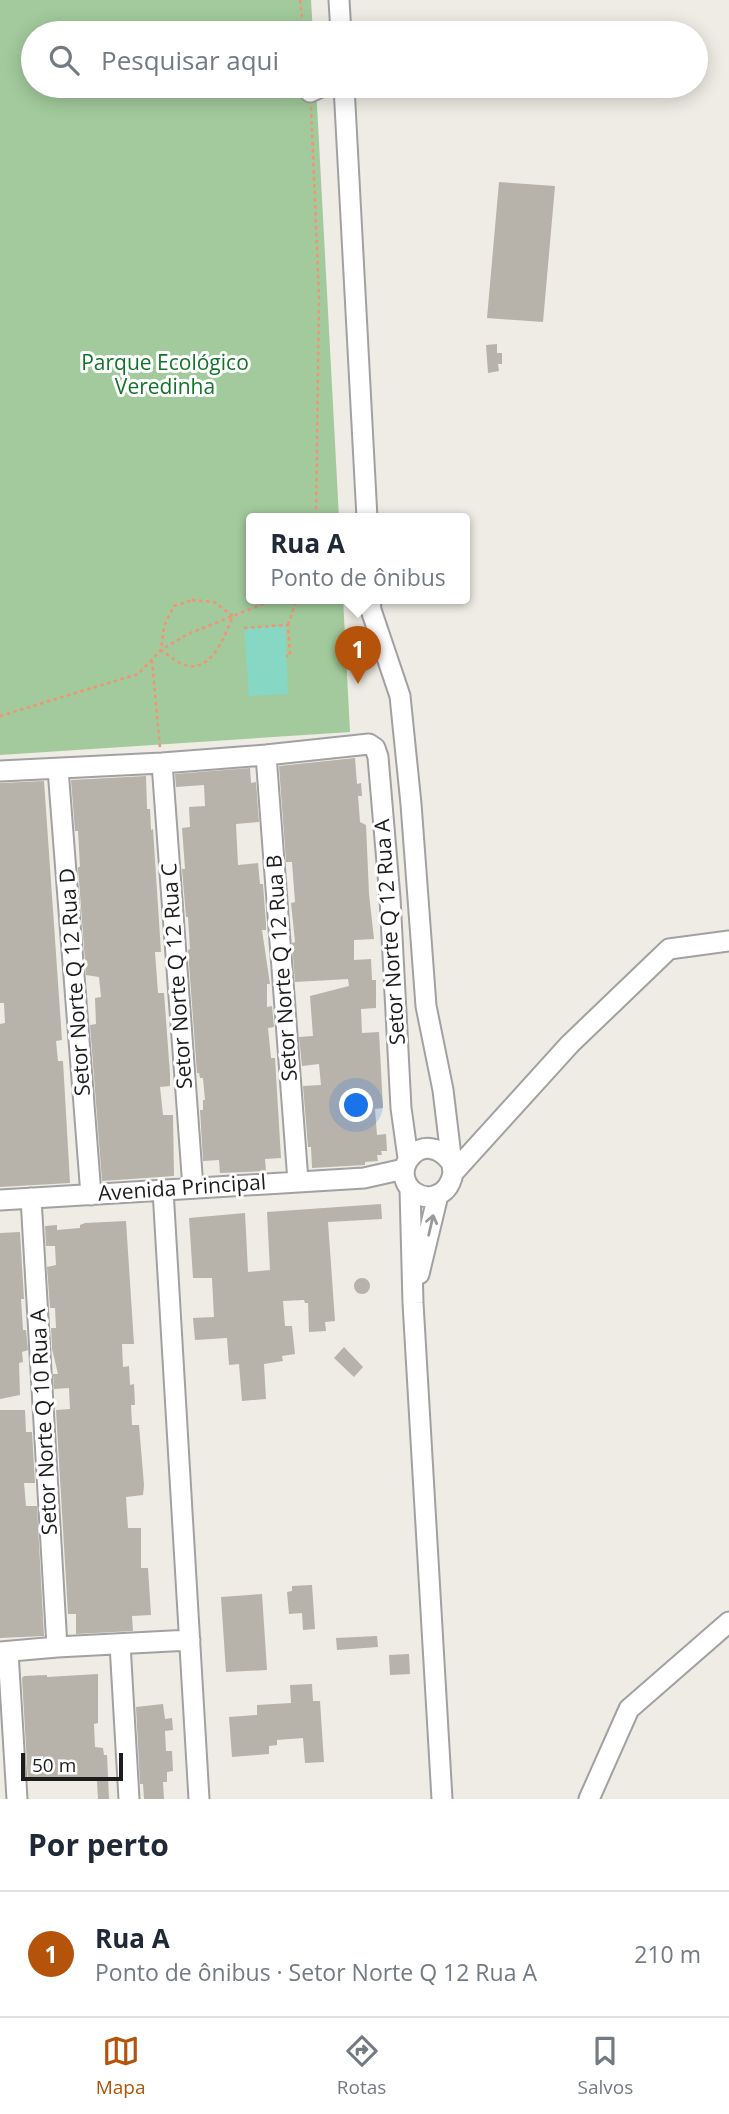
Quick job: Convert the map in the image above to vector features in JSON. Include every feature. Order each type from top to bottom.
[{"type":"street","points":[[339,0],[340,21]]},
{"type":"street","points":[[345,98],[367,513]]},
{"type":"street","points":[[370,604],[400,696],[426,1006],[443,1090],[452,1167],[451,1182],[446,1190],[438,1195],[413,1303]]},
{"type":"street","name":"Setor Norte Q 12 Rua A","points":[[266,755],[369,744],[375,748],[390,898],[401,1108],[413,1167]]},
{"type":"street","points":[[0,771],[266,755]]},
{"type":"street","name":"Setor Norte Q 12 Rua B","points":[[266,755],[298,1181]]},
{"type":"street","name":"Setor Norte Q 12 Rua C","points":[[162,763],[193,1188]]},
{"type":"street","name":"Setor Norte Q 12 Rua D","points":[[58,769],[91,1195]]},
{"type":"street","points":[[452,1167],[570,1044],[669,949],[729,942]]},
{"type":"street","points":[[442,1799],[413,1303],[413,1167],[443,1090]]},
{"type":"street","name":"Avenida Principal","points":[[0,1200],[364,1178],[413,1167],[437,1149],[452,1167]]},
{"type":"street","name":"Avenida Principal","points":[[413,1167],[418,1195],[438,1195]]},
{"type":"street","points":[[163,1190],[199,1799]]},
{"type":"street","name":"Setor Norte Q 10 Rua A","points":[[32,1198],[57,1647]]},
{"type":"street","points":[[589,1799],[629,1709],[729,1622]]},
{"type":"street","points":[[17,1799],[4,1652],[190,1640]]},
{"type":"street","points":[[120,1644],[130,1799]]},
{"type":"path","points":[[300,0],[303,21]]},
{"type":"path","points":[[316,513],[317,98]]},
{"type":"path","points":[[162,650],[164,626],[174,606],[191,600],[214,602],[233,616]]},
{"type":"path","points":[[0,716],[138,674],[162,650],[188,634],[263,604]]},
{"type":"path","points":[[286,656],[290,656],[288,625],[295,604]]},
{"type":"path","points":[[162,650],[182,665],[199,665],[210,659],[222,643],[233,616]]},
{"type":"path","points":[[244,628],[288,625]]},
{"type":"path","points":[[152,660],[162,763]]},
{"type":"green space","name":"Parque Ecológico Veredinha","points":[[0,0],[311,0],[312,21],[21,21],[21,98],[317,98],[339,513],[246,513],[246,604],[343,604],[350,732],[0,755]]},
{"type":"shaded area","points":[[285,626],[288,694],[249,696],[244,628]]},
{"type":"building","points":[[499,182],[555,186],[543,322],[487,318]]},
{"type":"building","points":[[497,344],[497,353],[502,353],[502,364],[498,364],[499,371],[488,373],[486,345]]},
{"type":"building","points":[[355,758],[357,784],[361,783],[362,796],[358,796],[360,822],[366,825],[374,939],[354,940],[354,960],[371,959],[372,980],[376,980],[376,1008],[361,1009],[362,1033],[379,1032],[383,1108],[375,1109],[377,1135],[386,1134],[387,1151],[381,1151],[382,1155],[377,1155],[378,1161],[365,1162],[365,1165],[312,1168],[303,1086],[321,1085],[319,1064],[302,1066],[299,1037],[313,1036],[310,996],[349,986],[348,979],[295,982],[291,903],[295,902],[292,862],[286,862],[279,766]]},
{"type":"building","points":[[250,768],[251,783],[256,782],[259,822],[236,824],[238,865],[258,863],[260,884],[263,884],[266,930],[262,930],[270,984],[267,984],[267,1007],[272,1006],[274,1027],[268,1028],[271,1058],[275,1058],[281,1158],[265,1159],[266,1171],[220,1173],[219,1160],[203,1161],[200,1110],[203,1110],[205,1100],[203,1078],[197,1073],[188,917],[182,869],[185,869],[182,828],[190,827],[189,807],[205,806],[204,785],[176,787],[175,774]]},
{"type":"building","points":[[146,776],[147,809],[150,809],[151,830],[153,829],[161,952],[155,952],[158,993],[164,993],[170,1074],[170,1086],[160,1087],[163,1115],[173,1115],[174,1176],[102,1181],[90,1025],[96,1024],[95,998],[101,997],[99,977],[86,975],[78,831],[75,831],[71,780]]},
{"type":"building","points":[[44,781],[62,1040],[56,1041],[58,1061],[63,1061],[70,1183],[0,1187],[0,1024],[5,1023],[4,1003],[0,1003],[0,783]]},
{"type":"building","points":[[381,1204],[382,1219],[328,1222],[335,1321],[325,1322],[326,1331],[309,1332],[308,1303],[304,1300],[283,1301],[285,1326],[292,1326],[295,1354],[282,1356],[283,1361],[264,1364],[266,1399],[242,1401],[239,1364],[229,1365],[227,1338],[195,1340],[193,1318],[214,1317],[212,1278],[193,1278],[189,1218],[245,1213],[248,1272],[270,1270],[267,1212]]},
{"type":"building","points":[[126,1221],[134,1344],[122,1344],[123,1367],[129,1366],[130,1385],[134,1384],[132,1425],[139,1425],[144,1485],[143,1495],[126,1497],[128,1528],[141,1528],[141,1568],[148,1568],[151,1615],[132,1616],[133,1631],[76,1634],[76,1614],[68,1614],[56,1410],[70,1409],[69,1388],[54,1389],[53,1374],[58,1374],[52,1349],[51,1328],[56,1328],[55,1308],[50,1308],[47,1267],[56,1265],[55,1246],[46,1246],[45,1226],[57,1225],[57,1230],[80,1228],[80,1225],[85,1223]]},
{"type":"building","points":[[20,1232],[23,1330],[26,1330],[28,1350],[22,1352],[23,1362],[19,1363],[20,1395],[0,1399],[0,1233]]},
{"type":"building","points":[[359,1278],[365,1278],[370,1286],[368,1292],[359,1294],[354,1289],[354,1283]]},
{"type":"building","points":[[344,1347],[363,1367],[354,1377],[334,1358]]},
{"type":"building","points":[[0,1410],[25,1410],[26,1432],[32,1432],[35,1483],[24,1483],[26,1506],[37,1506],[44,1636],[0,1638]]},
{"type":"building","points":[[312,1585],[315,1629],[303,1630],[302,1613],[289,1614],[287,1592],[292,1591],[292,1586]]},
{"type":"building","points":[[262,1594],[267,1670],[226,1672],[221,1597]]},
{"type":"building","points":[[377,1636],[378,1647],[337,1650],[336,1638]]},
{"type":"building","points":[[409,1654],[410,1674],[390,1675],[389,1655]]},
{"type":"building","points":[[98,1674],[95,1747],[103,1748],[104,1755],[107,1755],[109,1799],[98,1799],[97,1781],[28,1781],[22,1678]]},
{"type":"building","points":[[312,1684],[313,1701],[320,1701],[324,1762],[305,1763],[303,1738],[277,1740],[277,1745],[269,1746],[269,1754],[232,1757],[229,1717],[257,1715],[257,1705],[291,1703],[290,1685]]},
{"type":"building","points":[[163,1704],[165,1719],[172,1718],[173,1730],[165,1731],[166,1751],[172,1751],[173,1771],[167,1772],[167,1782],[163,1782],[164,1799],[144,1799],[143,1784],[140,1784],[136,1707]]},
{"type":"place","name":"Rua A","points":[[358,684]]}]
